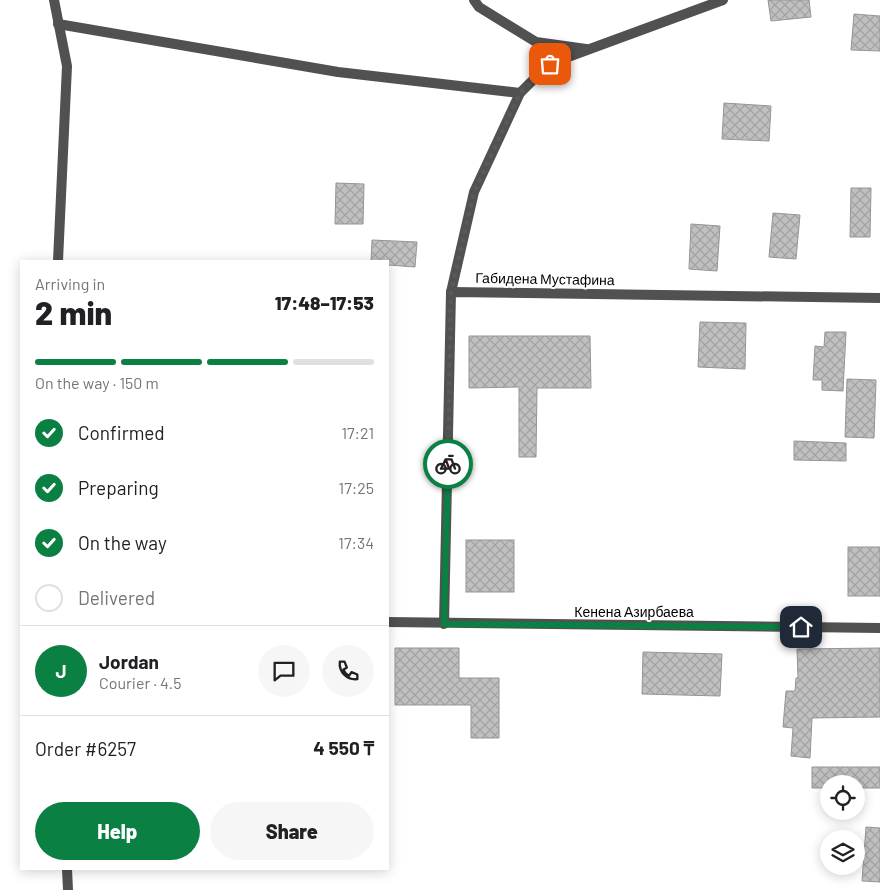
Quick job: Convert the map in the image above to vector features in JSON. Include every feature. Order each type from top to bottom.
[{"type":"street","points":[[54,0],[68,66],[58,260]]},
{"type":"street","points":[[474,0],[479,7],[536,42],[588,50]]},
{"type":"street","points":[[444,624],[451,292],[474,192],[520,93],[550,64],[723,0]]},
{"type":"street","points":[[58,24],[338,72],[520,93]]},
{"type":"street","name":"Габидена Мустафина","points":[[451,292],[880,298]]},
{"type":"street","name":"Кенена Азирбаева","points":[[389,622],[880,628]]},
{"type":"street","points":[[67,870],[68,890]]},
{"type":"building","points":[[768,0],[809,0],[811,17],[771,21]]},
{"type":"building","points":[[854,14],[880,16],[880,51],[851,50]]},
{"type":"building","points":[[724,103],[771,106],[769,141],[722,139]]},
{"type":"building","points":[[336,183],[364,184],[363,224],[335,224]]},
{"type":"building","points":[[851,188],[871,188],[870,237],[850,237]]},
{"type":"building","points":[[773,213],[800,215],[796,259],[769,257]]},
{"type":"building","points":[[691,224],[720,226],[717,271],[689,269]]},
{"type":"building","points":[[372,240],[417,242],[415,267],[389,265],[389,260],[371,260]]},
{"type":"building","points":[[700,322],[746,323],[745,369],[698,367]]},
{"type":"building","points":[[825,332],[846,332],[843,391],[822,390],[822,380],[813,380],[815,346],[824,347]]},
{"type":"building","points":[[469,336],[590,336],[591,388],[537,388],[536,457],[519,457],[519,387],[469,388]]},
{"type":"building","points":[[847,379],[876,380],[874,438],[845,437]]},
{"type":"building","points":[[794,441],[846,443],[846,461],[794,460]]},
{"type":"building","points":[[466,540],[514,540],[514,592],[466,592]]},
{"type":"building","points":[[848,547],[880,547],[880,596],[848,596]]},
{"type":"building","points":[[395,648],[459,648],[459,678],[499,678],[499,738],[471,738],[471,705],[395,705]]},
{"type":"building","points":[[880,648],[880,717],[812,718],[810,758],[791,756],[793,728],[783,727],[786,691],[795,691],[796,678],[798,678],[797,649]]},
{"type":"building","points":[[643,652],[722,654],[720,696],[642,694]]},
{"type":"building","points":[[812,767],[880,767],[880,788],[865,788],[865,775],[820,775],[820,788],[812,788]]},
{"type":"building","points":[[866,827],[880,828],[880,882],[862,881],[862,875],[865,875]]},
{"type":"way so far","points":[[448,464],[451,292],[474,192],[520,93],[550,64]]},
{"type":"route","points":[[448,464],[444,624],[801,627]]}]
